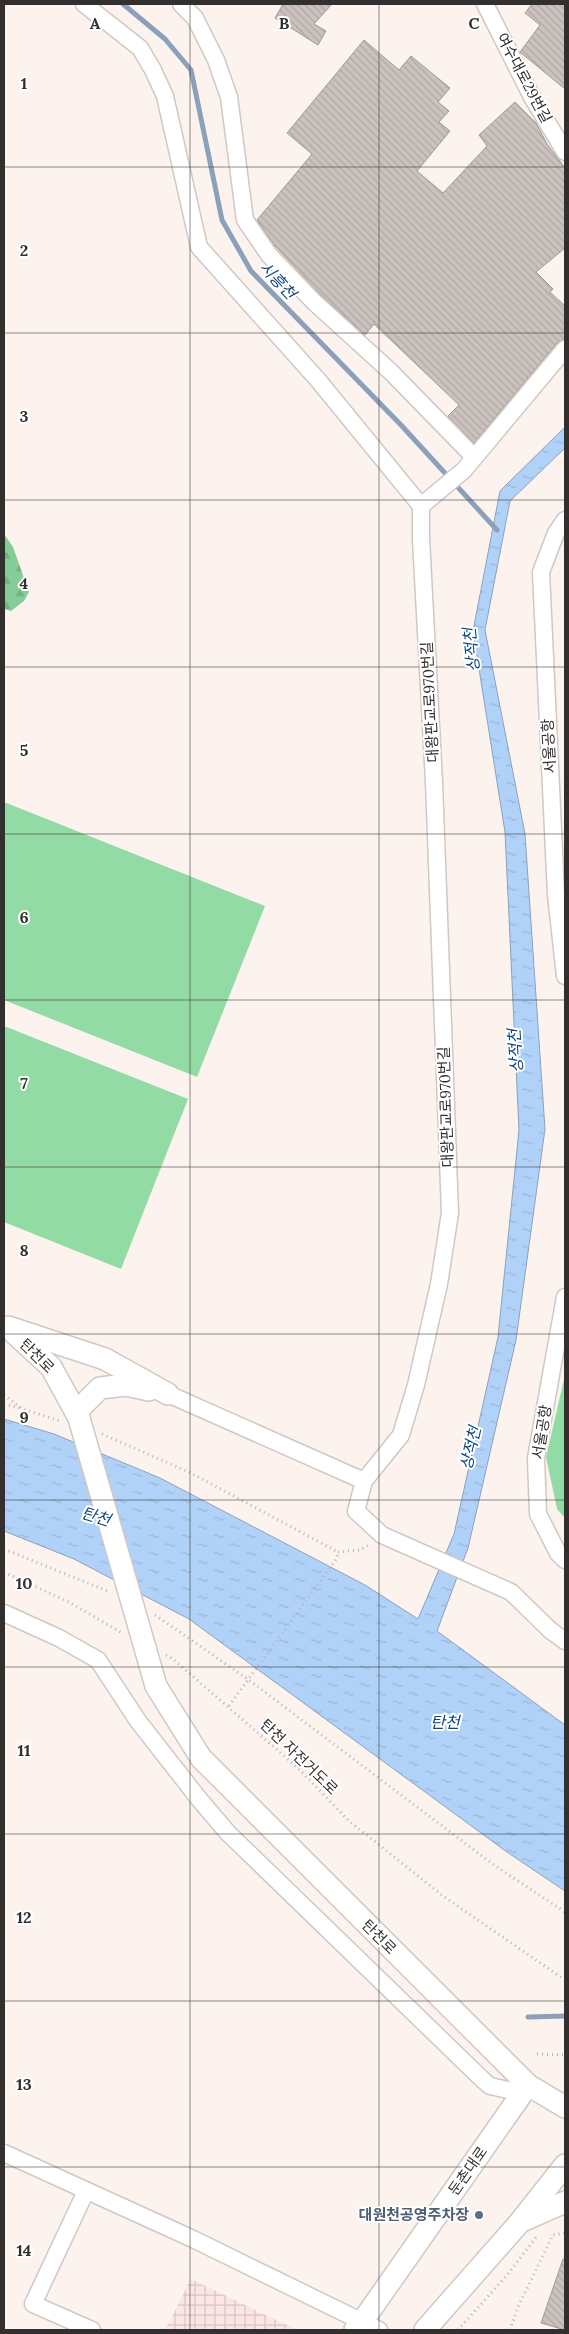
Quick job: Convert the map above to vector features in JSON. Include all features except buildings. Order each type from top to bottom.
[{"type":"main road","points":[[6,1326],[105,1359],[168,1394]]},
{"type":"main road","name":"탄천로","points":[[6,1326],[51,1367],[75,1417],[156,1686],[201,1758],[525,2089],[565,2107]]},
{"type":"main road","points":[[75,1417],[100,1388],[126,1385],[168,1394]]},
{"type":"main road","name":"둔촌대로","points":[[365,2328],[525,2089]]},
{"type":"main road","points":[[425,2330],[520,2222],[565,2165]]},
{"type":"main road","points":[[520,2222],[565,2202]]},
{"type":"street","points":[[84,4],[140,48],[153,70],[165,96],[200,247],[318,380],[423,504],[469,464],[565,350]]},
{"type":"street","points":[[181,4],[195,18],[216,60],[229,97],[245,220],[269,255],[314,302],[391,372],[469,464]]},
{"type":"street","name":"여수대로29번길","points":[[485,4],[532,97],[565,152]]},
{"type":"street","name":"대왕판교로970번길","points":[[364,1480],[401,1435],[416,1385],[439,1284],[450,1214],[434,782],[421,540],[423,504]]},
{"type":"street","name":"서울공항","points":[[565,520],[556,533],[541,572],[556,895],[565,976]]},
{"type":"street","name":"서울공항","points":[[565,1298],[536,1458],[538,1514],[558,1553],[565,1560]]},
{"type":"street","points":[[168,1394],[364,1480],[356,1511],[382,1536],[510,1592],[550,1630],[565,1641]]},
{"type":"street","points":[[4,1613],[59,1638],[98,1660],[138,1721],[198,1799],[228,1833],[483,2080],[490,2086],[525,2089]]},
{"type":"street","points":[[4,2153],[193,2239],[365,2328]]},
{"type":"street","points":[[86,2191],[33,2304],[92,2330]]},
{"type":"path","points":[[4,1395],[23,1409]]},
{"type":"path","points":[[4,1404],[75,1417]]},
{"type":"path","points":[[96,1432],[189,1472],[338,1552],[360,1550],[382,1536]]},
{"type":"path","points":[[4,1549],[119,1596]]},
{"type":"path","points":[[229,1706],[337,1558],[338,1552]]},
{"type":"path","points":[[4,1572],[69,1602],[130,1637]]},
{"type":"path","points":[[153,1614],[249,1680],[494,1865],[565,1912]]},
{"type":"path","name":"탄천 자전거도로","points":[[164,1654],[173,1659],[229,1706],[298,1768],[349,1821],[443,1896],[565,1980]]},
{"type":"path","points":[[537,2054],[565,2055]]},
{"type":"path","points":[[510,2330],[518,2307],[553,2235],[565,2233]]},
{"type":"path","points":[[458,2330],[508,2274],[534,2238],[540,2234]]},
{"type":"shaded area","points":[[191,2279],[295,2329],[165,2330]]},
{"type":"green space","points":[[4,534],[13,547],[29,592],[24,601],[11,611],[4,609]]},
{"type":"green space","points":[[4,802],[265,906],[197,1077],[4,1000]]},
{"type":"green space","points":[[4,1026],[188,1099],[121,1269],[4,1222]]},
{"type":"green space","points":[[565,1375],[565,1518],[557,1509],[546,1457]]},
{"type":"water","name":"탄천","points":[[565,427],[565,448],[510,501],[485,630],[525,834],[545,1129],[516,1340],[468,1548],[437,1631],[565,1725],[565,1891],[507,1852],[189,1619],[74,1559],[4,1531],[4,1419],[54,1434],[160,1478],[365,1585],[418,1619],[454,1534],[498,1337],[519,1130],[505,832],[473,631],[500,491]]},
{"type":"waterway","name":"시흥천","points":[[123,4],[165,39],[191,70],[222,220],[251,271],[401,425],[497,530]]},
{"type":"waterway","points":[[528,2017],[565,2016]]},
{"type":"place","name":"대원천공영주차장","points":[[479,2215]]},
{"type":"water label","name":"상적천","points":[[471,650]]},
{"type":"water label","name":"상적천","points":[[515,1051]]},
{"type":"water label","name":"상적천","points":[[470,1448]]}]
